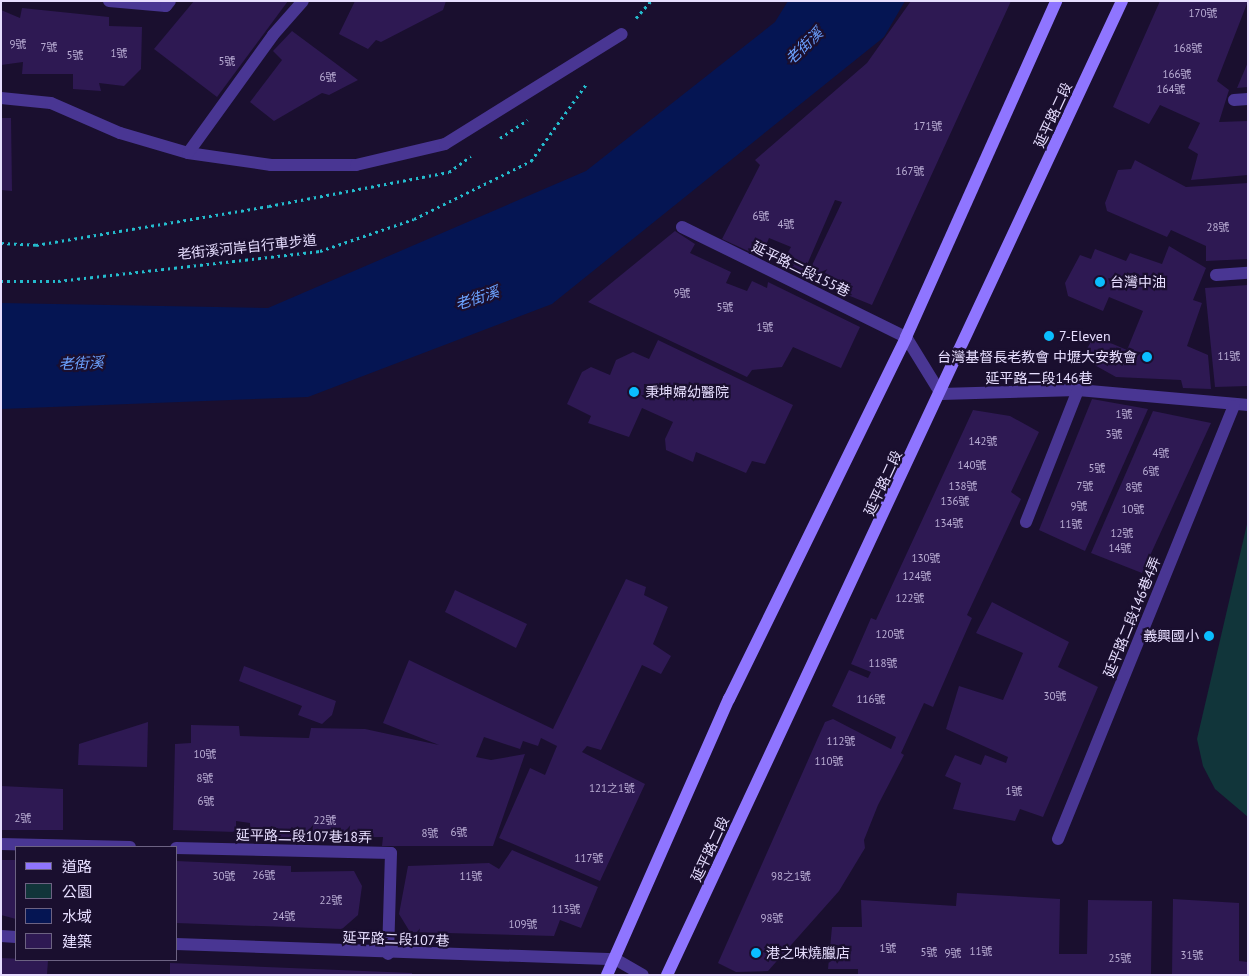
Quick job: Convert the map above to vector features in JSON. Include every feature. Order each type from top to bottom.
[{"type":"main road","points":[[607,975],[729,700],[906,338],[1056,1]]},
{"type":"main road","name":"延平路二段","points":[[667,975],[1122,1]]},
{"type":"lane","points":[[109,1],[168,3]]},
{"type":"lane","points":[[188,153],[273,35],[303,1]]},
{"type":"lane","points":[[1,98],[51,103],[120,133],[188,153],[270,165],[356,165],[445,144],[622,34]]},
{"type":"lane","points":[[1234,100],[1248,99]]},
{"type":"lane","name":"延平路二段155巷","points":[[682,227],[906,338]]},
{"type":"lane","points":[[1216,275],[1248,273]]},
{"type":"lane","points":[[906,338],[940,394]]},
{"type":"lane","points":[[1026,522],[1078,390]]},
{"type":"lane","name":"延平路二段146巷","points":[[940,394],[1078,390],[1248,406]]},
{"type":"lane","name":"延平路二段146巷4弄","points":[[1058,839],[1234,406]]},
{"type":"lane","points":[[1,844],[87,846]]},
{"type":"lane","name":"延平路二段107巷18弄","points":[[178,848],[391,853],[388,954]]},
{"type":"lane","points":[[1,936],[15,937]]},
{"type":"lane","name":"延平路二段107巷","points":[[178,944],[388,954],[615,959]]},
{"type":"lane","points":[[615,959],[643,975]]},
{"type":"path","name":"老街溪河岸自行車步道","points":[[1,281],[58,282],[320,251],[414,219],[531,161],[594,73]]},
{"type":"green space","points":[[1248,520],[1248,817],[1215,789],[1203,766],[1197,739]]},
{"type":"water","name":"老街溪","points":[[788,1],[905,1],[884,37],[552,304],[308,397],[1,409],[1,303],[268,308],[586,171],[775,22]]},
{"type":"building","points":[[194,1],[288,1],[217,97],[154,49]]},
{"type":"building","points":[[355,1],[446,1],[443,10],[381,42],[376,40],[368,49],[339,34]]},
{"type":"building","points":[[911,1],[1011,1],[872,305],[806,278],[842,202],[835,200],[803,274],[782,263],[791,247],[769,238],[761,257],[722,239],[760,165],[755,160],[867,63]]},
{"type":"building","points":[[1160,1],[1248,1],[1217,81],[1229,90],[1219,122],[1248,121],[1248,175],[1191,180],[1198,154],[1188,148],[1200,123],[1160,105],[1149,124],[1113,107]]},
{"type":"building","points":[[22,8],[109,17],[109,26],[142,27],[141,69],[124,86],[99,83],[101,91],[73,89],[73,74],[22,74],[23,62],[1,65],[1,10],[20,18]]},
{"type":"building","points":[[292,31],[358,80],[329,95],[322,93],[274,121],[250,102],[282,60],[273,51]]},
{"type":"building","points":[[1248,62],[1248,87],[1237,88]]},
{"type":"building","points":[[1,118],[11,118],[12,191],[1,190]]},
{"type":"building","points":[[1135,160],[1186,187],[1248,183],[1248,259],[1206,261],[1206,246],[1171,230],[1167,237],[1107,211],[1105,203],[1118,170],[1131,169]]},
{"type":"building","points":[[675,231],[695,244],[690,253],[731,272],[726,283],[747,291],[752,281],[767,288],[768,282],[860,327],[841,368],[793,347],[782,367],[752,370],[747,377],[588,302]]},
{"type":"building","points":[[1169,246],[1206,268],[1193,300],[1202,303],[1187,346],[1208,355],[1211,389],[1183,388],[1181,380],[1116,377],[1082,358],[1094,336],[1127,350],[1143,311],[1109,297],[1103,311],[1068,296],[1065,283],[1080,255],[1091,259],[1095,249],[1126,261],[1130,253],[1162,264]]},
{"type":"building","points":[[1248,285],[1248,386],[1215,387],[1205,288]]},
{"type":"building","points":[[658,340],[793,405],[765,464],[752,461],[746,473],[696,452],[693,462],[666,450],[665,439],[673,422],[642,408],[629,437],[588,423],[591,416],[567,404],[582,372],[591,367],[610,375],[616,360],[633,352],[649,359]]},
{"type":"building","points":[[1092,399],[1148,409],[1085,551],[1039,530]]},
{"type":"building","points":[[973,410],[1010,416],[1039,432],[1011,492],[1021,499],[967,615],[972,618],[933,707],[924,703],[901,753],[904,755],[878,805],[864,840],[865,848],[839,891],[768,971],[736,972],[718,963],[825,722],[833,719],[891,749],[896,737],[832,706],[849,670],[868,678],[871,672],[851,664],[871,618],[876,620]]},
{"type":"building","points":[[1153,411],[1211,423],[1142,573],[1091,553]]},
{"type":"building","points":[[626,579],[646,587],[644,595],[668,607],[653,644],[671,656],[661,674],[642,665],[601,750],[587,746],[582,752],[645,784],[600,881],[499,838],[530,768],[545,775],[557,746],[541,738],[538,746],[523,741],[520,749],[484,737],[476,757],[491,760],[525,754],[493,846],[382,846],[383,837],[270,838],[251,835],[250,823],[236,821],[236,832],[173,830],[175,744],[191,743],[191,725],[239,726],[240,736],[309,738],[311,728],[365,729],[439,745],[383,723],[409,660],[553,729]]},
{"type":"building","points":[[455,590],[527,624],[516,648],[445,612]]},
{"type":"building","points":[[992,602],[1069,642],[1058,667],[1098,687],[1043,817],[1020,809],[1015,821],[953,809],[961,783],[945,776],[955,755],[981,765],[985,755],[1006,763],[1008,757],[946,729],[959,686],[1003,700],[1023,653],[976,633]]},
{"type":"building","points":[[244,666],[336,701],[332,715],[322,724],[298,715],[302,706],[239,681]]},
{"type":"building","points":[[148,722],[147,767],[78,765],[79,744]]},
{"type":"building","points":[[1,786],[63,789],[63,830],[1,830]]},
{"type":"building","points":[[512,850],[598,887],[581,928],[560,920],[554,936],[410,932],[399,914],[408,866],[489,863],[499,869]]},
{"type":"building","points":[[1,860],[15,860],[15,919],[1,915]]},
{"type":"building","points":[[178,861],[291,866],[291,872],[354,871],[362,886],[358,915],[342,929],[178,923]]},
{"type":"building","points":[[957,893],[1060,899],[1059,954],[1087,954],[1088,900],[1152,901],[1151,975],[858,975],[858,969],[828,969],[832,927],[862,927],[861,900],[956,906]]},
{"type":"building","points":[[1173,899],[1239,903],[1239,961],[1248,962],[1248,975],[1172,975]]},
{"type":"building","points":[[1,958],[15,959],[15,961],[48,961],[47,975],[1,975]]},
{"type":"building","points":[[170,963],[412,973],[412,975],[170,975]]},
{"type":"place","name":"台灣中油","points":[[1100,282]]},
{"type":"place","name":"7-Eleven","points":[[1049,336]]},
{"type":"place","name":"台灣基督長老教會 中壢大安教會","points":[[1147,357]]},
{"type":"place","name":"秉坤婦幼醫院","points":[[634,392]]},
{"type":"place","name":"義興國小","points":[[1209,636]]},
{"type":"place","name":"港之味燒臘店","points":[[756,953]]}]
